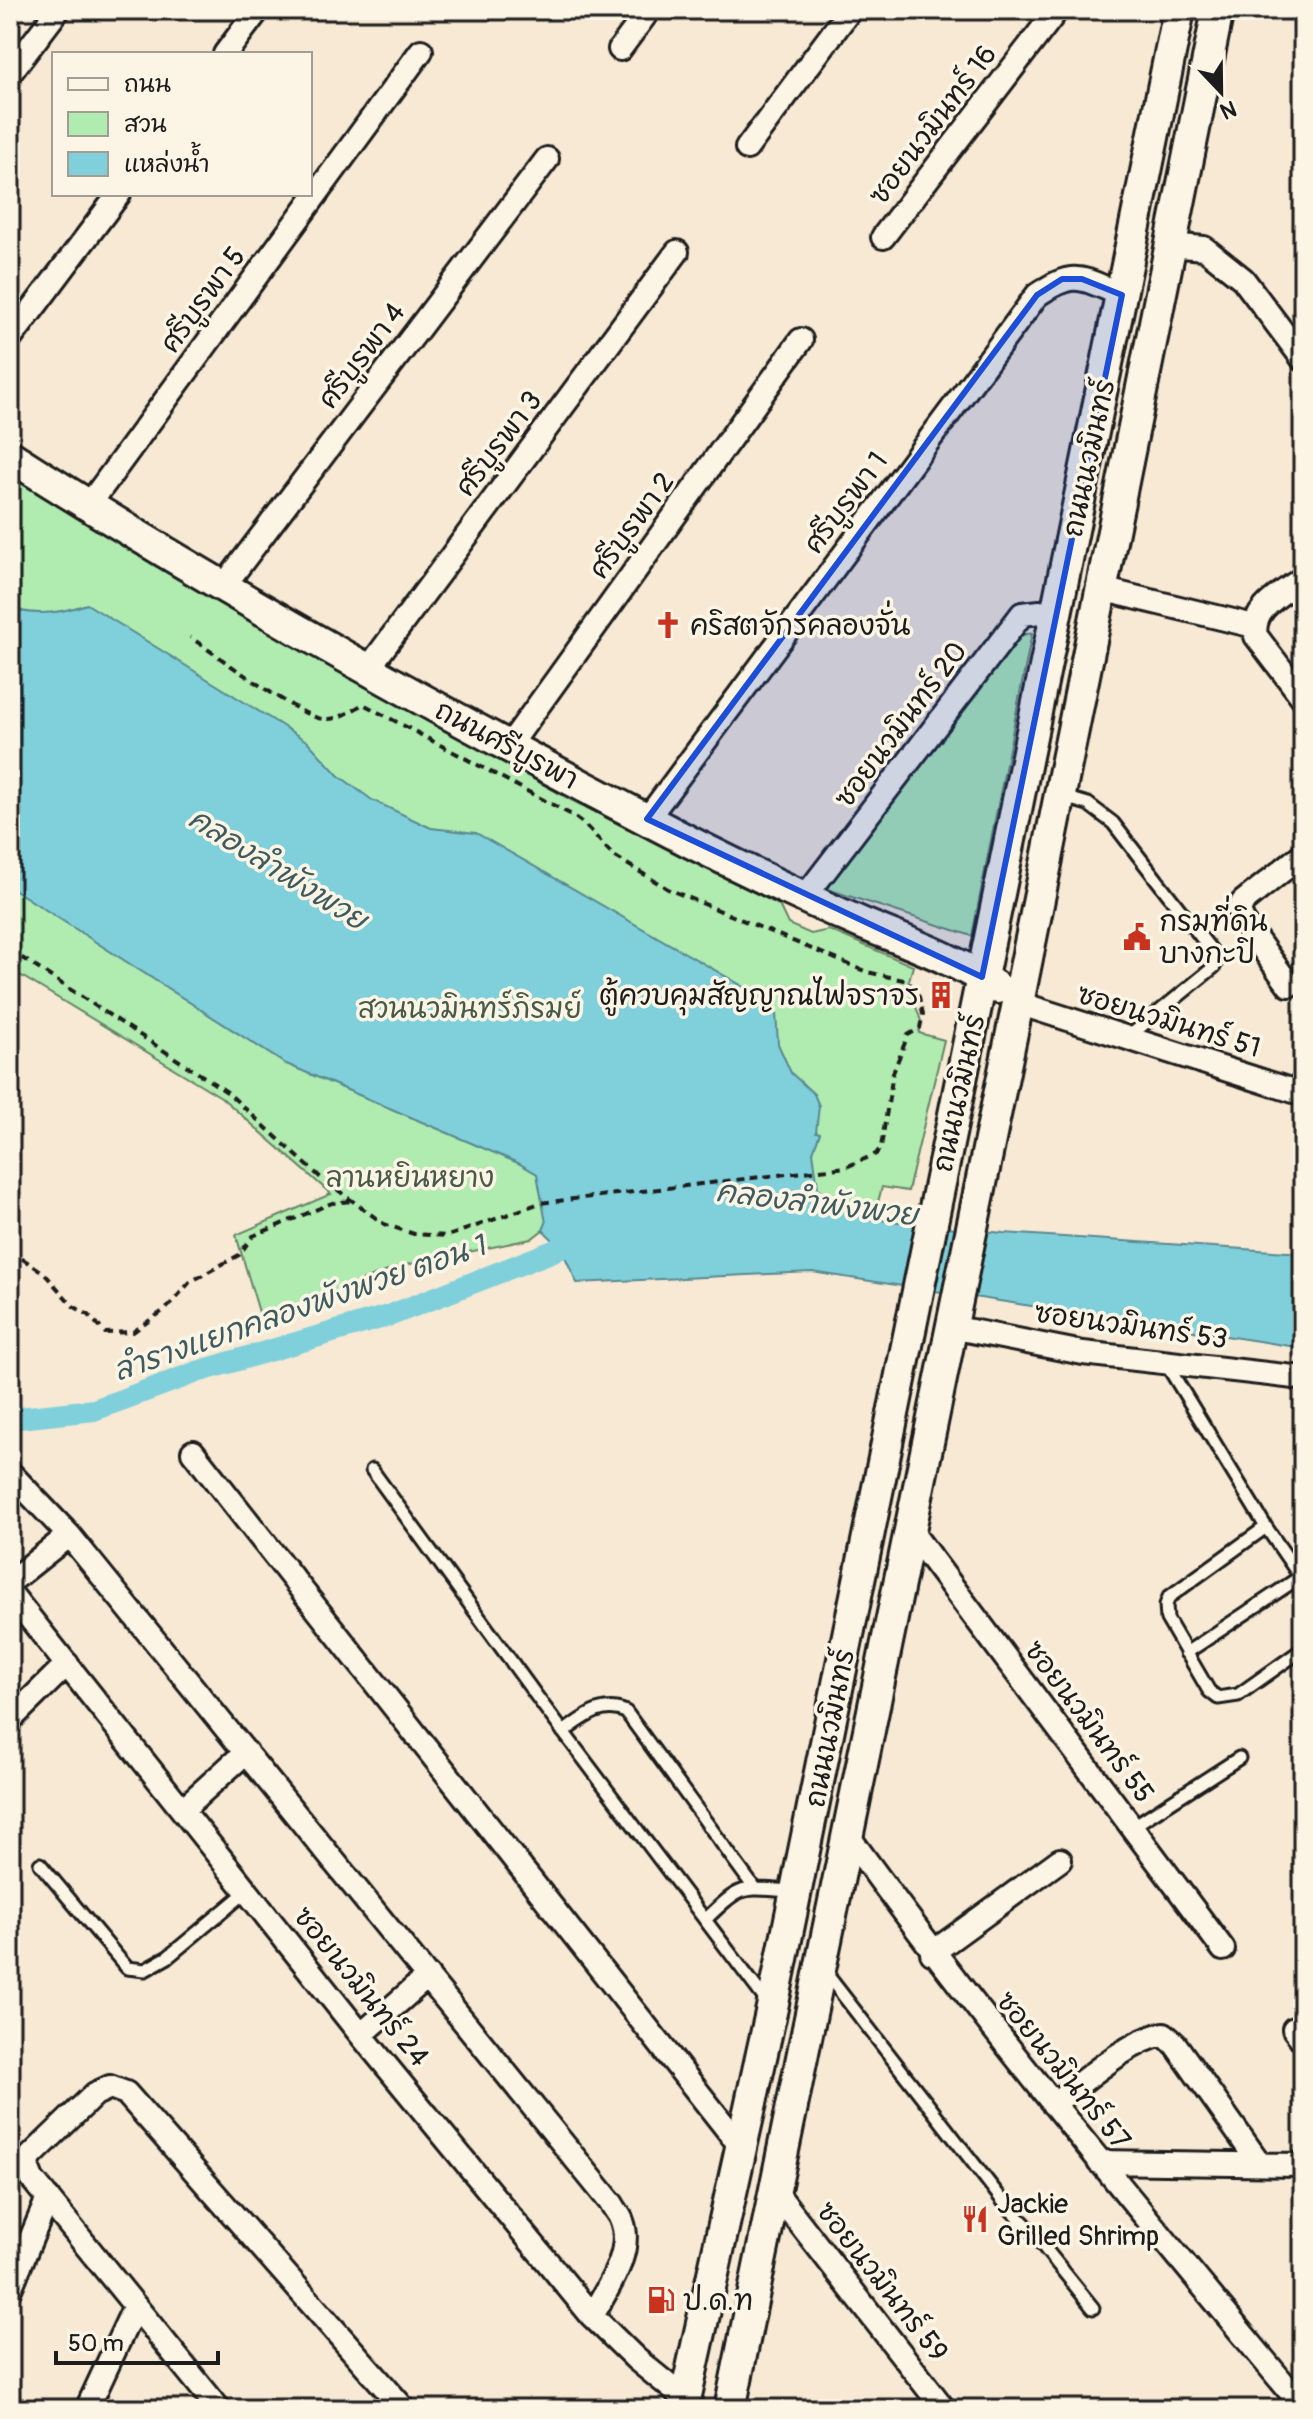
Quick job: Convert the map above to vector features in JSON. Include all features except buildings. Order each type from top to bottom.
[{"type":"main road","name":"ถนนนวมินทร์","points":[[684,2404],[772,2008],[1179,10]]},
{"type":"main road","name":"ถนนนวมินทร์","points":[[730,2409],[849,1837],[1218,10]]},
{"type":"main road","name":"ถนนศรีบูรพา","points":[[10,456],[223,587],[509,746],[804,898],[982,977],[1018,1003]]},
{"type":"main road","points":[[684,2404],[713,2409]]},
{"type":"street","points":[[10,73],[58,10]]},
{"type":"street","points":[[226,52],[258,10]]},
{"type":"street","points":[[620,49],[649,10]]},
{"type":"street","points":[[747,148],[850,10]]},
{"type":"street","name":"ซอยนวมินทร์ 16","points":[[883,237],[1057,10]]},
{"type":"street","name":"ศรีบูรพา 5","points":[[88,506],[421,51]]},
{"type":"street","name":"ศรีบูรพา 4","points":[[223,587],[547,159]]},
{"type":"street","points":[[10,339],[117,196]]},
{"type":"street","points":[[1170,245],[1204,248],[1243,279],[1303,359]]},
{"type":"street","name":"ศรีบูรพา 3","points":[[368,669],[677,252]]},
{"type":"street","name":"ศรีบูรพา 1","points":[[647,819],[1037,295],[1062,279],[1082,279],[1122,295]]},
{"type":"street","name":"ศรีบูรพา 2","points":[[509,746],[801,340]]},
{"type":"street","points":[[1303,578],[1257,614],[1254,626],[1256,636],[1303,698]]},
{"type":"street","points":[[1101,589],[1254,626]]},
{"type":"street","name":"ซอยนวมินทร์ 20","points":[[804,898],[1022,614],[1040,612],[1056,617]]},
{"type":"street","points":[[1289,985],[1239,912],[1243,902],[1303,854]]},
{"type":"street","name":"ซอยนวมินทร์ 51","points":[[1018,1003],[1303,1094]]},
{"type":"street","name":"ซอยนวมินทร์ 53","points":[[954,1314],[1083,1353],[1303,1378]]},
{"type":"street","points":[[193,1452],[742,2148]]},
{"type":"street","points":[[10,1473],[69,1535],[612,2204],[623,2223],[623,2248],[616,2272],[592,2316]]},
{"type":"street","name":"ซอยนวมินทร์ 55","points":[[910,1530],[1223,1949]]},
{"type":"street","points":[[10,1582],[69,1535]]},
{"type":"street","name":"ซอยนวมินทร์ 24","points":[[10,1593],[361,2035],[592,2316],[684,2404]]},
{"type":"street","points":[[10,1720],[67,1664]]},
{"type":"street","points":[[183,1809],[246,1752]]},
{"type":"street","name":"ซอยนวมินทร์ 57","points":[[849,1837],[932,1953],[1099,2162],[1303,2407]]},
{"type":"street","points":[[932,1953],[1060,1860]]},
{"type":"street","points":[[361,2035],[428,1976]]},
{"type":"street","points":[[1053,2104],[1134,2045],[1151,2036],[1164,2034],[1175,2044],[1260,2164]]},
{"type":"street","points":[[219,2409],[32,2179],[27,2166],[31,2156],[95,2094],[110,2087],[126,2093],[404,2409]]},
{"type":"street","points":[[1099,2162],[1303,2165]]},
{"type":"street","name":"ซอยนวมินทร์ 59","points":[[774,2190],[944,2409]]},
{"type":"street","points":[[10,2289],[48,2198]]},
{"type":"street","points":[[87,2409],[135,2306]]},
{"type":"lane","points":[[1059,796],[1088,804],[1113,823],[1218,959],[1214,967],[1126,1038]]},
{"type":"lane","points":[[1164,1361],[1266,1527],[1302,1579],[1186,1653]]},
{"type":"lane","points":[[372,1470],[563,1732],[772,2008]]},
{"type":"lane","points":[[1266,1527],[1169,1597],[1167,1619],[1209,1691],[1218,1698],[1238,1695],[1303,1649]]},
{"type":"lane","points":[[563,1732],[599,1709],[614,1707],[626,1712],[755,1889]]},
{"type":"lane","points":[[1132,1827],[1239,1758]]},
{"type":"lane","points":[[40,1864],[127,1968],[145,1970],[168,1957],[247,1891]]},
{"type":"lane","points":[[705,1920],[730,1895],[746,1888],[796,1891]]},
{"type":"lane","points":[[822,1968],[1006,2205],[1027,2226],[1093,2308]]},
{"type":"path","points":[[10,950],[227,1092],[320,1177],[384,1224],[414,1234],[448,1236],[540,1203],[846,1167],[876,1154],[881,1147],[893,1073],[908,1035],[920,1028],[923,1014],[917,990],[908,981],[867,972],[668,889],[614,856],[572,815],[363,704],[342,717],[321,720],[286,702],[190,637]]},
{"type":"path","points":[[10,1251],[43,1272],[73,1306],[89,1315],[105,1333],[133,1332],[166,1309],[190,1282],[239,1255],[253,1236],[332,1203],[353,1201]]},
{"type":"highlighted area","points":[[1062,279],[1082,279],[1122,295],[982,977],[647,819],[1037,295]]},
{"type":"green space","name":"สวนนวมินทร์ภิรมย์","points":[[10,470],[324,660],[571,800],[779,905],[788,924],[811,934],[829,930],[913,966],[908,984],[921,1021],[919,1033],[944,1040],[908,1191],[882,1187],[874,1217],[863,1218],[824,1199],[543,1230],[531,1239],[401,1266],[261,1319],[236,1235],[331,1194],[221,1097],[10,969]]},
{"type":"green space","points":[[1032,633],[972,936],[821,887],[1012,637]]},
{"type":"water","name":"คลองลำพังพวย","points":[[87,604],[308,742],[338,775],[372,800],[431,828],[476,833],[772,1003],[776,1013],[778,1044],[791,1073],[814,1094],[819,1106],[816,1132],[820,1133],[813,1152],[818,1188],[824,1199],[863,1218],[1003,1233],[1303,1253],[1303,1348],[812,1272],[577,1283],[561,1248],[543,1230],[546,1223],[537,1174],[518,1163],[284,1063],[10,887],[10,607],[49,613]]},
{"type":"waterway","name":"ลำรางแยกคลองพังพวย ตอน 1","points":[[10,1419],[94,1410],[197,1372],[391,1315],[561,1248],[588,1242]]},
{"type":"place","name":"คริสตจักรคลองจั่น","points":[[668,625]]},
{"type":"place","name":"กรมที่ดิน บางกะปิ","points":[[1137,937]]},
{"type":"place","name":"ตู้ควบคุมสัญญาณไฟจราจร","points":[[941,995]]},
{"type":"place","name":"Jackie Grilled Shrimp","points":[[975,2219]]},
{"type":"place","name":"ป.ด.ท","points":[[661,2300]]},
{"type":"park label","name":"ลานหยินหยาง","points":[[410,1177]]}]
